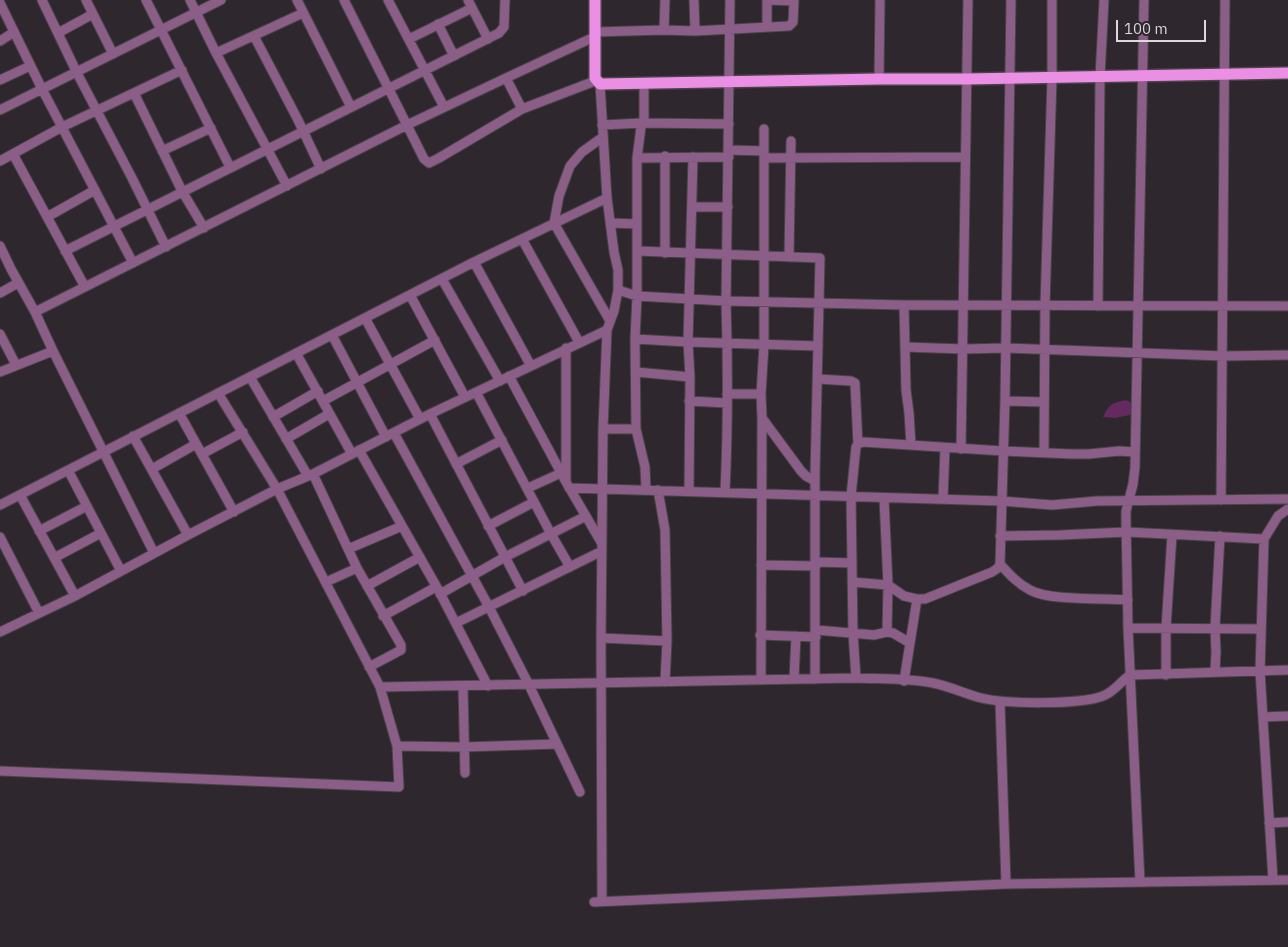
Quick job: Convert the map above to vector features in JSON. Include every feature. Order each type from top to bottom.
[{"type":"main road","points":[[595,0],[594,34],[598,82],[966,80],[1288,73]]},
{"type":"street","points":[[42,0],[166,246]]},
{"type":"street","points":[[86,0],[113,54]]},
{"type":"street","points":[[146,0],[230,167]]},
{"type":"street","points":[[190,0],[216,53],[288,186]]},
{"type":"street","points":[[0,110],[221,0]]},
{"type":"street","points":[[297,0],[351,107]]},
{"type":"street","points":[[344,0],[424,160],[429,163],[522,109],[598,82],[607,198],[618,270],[618,290],[614,311],[608,325],[602,488],[602,684],[598,901],[1006,884],[1288,880]]},
{"type":"street","points":[[388,0],[444,106]]},
{"type":"street","points":[[65,251],[499,33],[504,28],[505,0]]},
{"type":"street","points":[[664,30],[665,0]]},
{"type":"street","points":[[694,0],[694,30]]},
{"type":"street","points":[[725,492],[730,0]]},
{"type":"street","points":[[35,312],[444,106],[506,78],[594,34],[789,26],[792,24],[794,1],[767,0],[767,26]]},
{"type":"street","points":[[879,79],[880,0]]},
{"type":"street","points":[[961,449],[968,0]]},
{"type":"street","points":[[1011,0],[1005,401],[1000,564],[1018,583],[1043,596],[1128,600]]},
{"type":"street","points":[[1044,452],[1045,305],[1052,78],[1052,0]]},
{"type":"street","points":[[1098,306],[1100,77],[1104,0]]},
{"type":"street","points":[[1140,882],[1128,628],[1126,511],[1133,479],[1135,452],[1144,0]]},
{"type":"street","points":[[1221,500],[1225,0]]},
{"type":"street","points":[[0,4],[30,66],[133,263]]},
{"type":"street","points":[[409,39],[470,4],[488,39]]},
{"type":"street","points":[[216,53],[303,12]]},
{"type":"street","points":[[58,33],[93,14]]},
{"type":"street","points":[[438,24],[454,56]]},
{"type":"street","points":[[0,41],[14,32]]},
{"type":"street","points":[[254,36],[320,169]]},
{"type":"street","points":[[0,80],[30,66]]},
{"type":"street","points":[[0,161],[62,127],[182,70]]},
{"type":"street","points":[[506,78],[522,109]]},
{"type":"street","points":[[644,83],[644,119],[637,158],[638,252],[635,339],[636,429],[645,467],[646,490]]},
{"type":"street","points":[[134,93],[182,191],[204,228]]},
{"type":"street","points":[[602,125],[642,123],[729,124]]},
{"type":"street","points":[[162,151],[211,128]]},
{"type":"street","points":[[761,680],[761,394],[764,345],[764,128]]},
{"type":"street","points":[[603,137],[582,152],[570,166],[559,196],[554,223],[608,325]]},
{"type":"street","points":[[789,257],[791,142]]},
{"type":"street","points":[[13,154],[85,287]]},
{"type":"street","points":[[637,158],[729,154],[764,154],[791,159],[965,156]]},
{"type":"street","points":[[665,156],[665,253]]},
{"type":"street","points":[[689,490],[690,377],[688,342],[693,156]]},
{"type":"street","points":[[47,217],[94,190]]},
{"type":"street","points":[[0,505],[442,278],[607,198]]},
{"type":"street","points":[[692,207],[728,207]]},
{"type":"street","points":[[610,223],[638,224]]},
{"type":"street","points":[[522,239],[579,342]]},
{"type":"street","points":[[0,246],[35,312],[53,352],[154,553]]},
{"type":"street","points":[[638,252],[820,258],[815,481],[815,679]]},
{"type":"street","points":[[474,262],[531,366]]},
{"type":"street","points":[[442,278],[500,380]]},
{"type":"street","points":[[0,294],[18,283]]},
{"type":"street","points":[[618,290],[637,296],[763,302],[1288,306]]},
{"type":"street","points":[[410,295],[465,397]]},
{"type":"street","points":[[904,304],[910,445]]},
{"type":"street","points":[[365,318],[420,419]]},
{"type":"street","points":[[0,632],[75,596],[278,489],[531,366],[608,325]]},
{"type":"street","points":[[0,334],[16,365]]},
{"type":"street","points":[[332,334],[357,383],[390,435],[489,607],[580,792]]},
{"type":"street","points":[[635,339],[818,346]]},
{"type":"street","points":[[322,401],[435,340]]},
{"type":"street","points":[[566,348],[568,485]]},
{"type":"street","points":[[905,348],[963,350],[1006,348],[1223,356],[1288,355]]},
{"type":"street","points":[[0,372],[53,352]]},
{"type":"street","points":[[296,353],[322,401],[356,452],[420,557],[488,686]]},
{"type":"street","points":[[636,372],[690,377]]},
{"type":"street","points":[[509,376],[602,547]]},
{"type":"street","points":[[250,377],[286,439],[310,475],[357,568],[402,648],[369,667]]},
{"type":"street","points":[[818,378],[855,383],[858,444],[856,446],[851,496],[853,633],[856,678]]},
{"type":"street","points":[[273,417],[318,391]]},
{"type":"street","points":[[476,392],[570,567]]},
{"type":"street","points":[[0,771],[399,787],[397,746],[380,687],[278,489],[218,393]]},
{"type":"street","points":[[689,401],[761,394]]},
{"type":"street","points":[[1005,401],[1044,402]]},
{"type":"street","points":[[180,413],[234,512]]},
{"type":"street","points":[[286,439],[330,414]]},
{"type":"street","points":[[430,414],[523,591]]},
{"type":"street","points":[[762,418],[801,471],[815,481]]},
{"type":"street","points":[[604,428],[636,429]]},
{"type":"street","points":[[202,454],[243,432]]},
{"type":"street","points":[[133,436],[188,535]]},
{"type":"street","points":[[456,464],[502,440]]},
{"type":"street","points":[[858,444],[863,442],[961,449],[1089,454],[1119,451],[1135,452]]},
{"type":"street","points":[[152,469],[196,444]]},
{"type":"street","points":[[943,499],[945,448]]},
{"type":"street","points":[[68,470],[121,571]]},
{"type":"street","points":[[528,488],[561,473]]},
{"type":"street","points":[[568,485],[646,490],[1001,501],[1052,505],[1097,501],[1288,499]]},
{"type":"street","points":[[658,490],[666,530],[665,682]]},
{"type":"street","points":[[20,495],[75,596]]},
{"type":"street","points":[[884,498],[888,585],[887,632]]},
{"type":"street","points":[[488,526],[534,502]]},
{"type":"street","points":[[39,531],[87,506]]},
{"type":"street","points":[[1273,880],[1260,671],[1264,539],[1278,516],[1288,508]]},
{"type":"street","points":[[383,616],[472,576],[586,516]]},
{"type":"street","points":[[348,549],[402,526]]},
{"type":"street","points":[[54,558],[101,532]]},
{"type":"street","points":[[1000,536],[1127,532],[1264,539]]},
{"type":"street","points":[[1166,675],[1166,628],[1172,534]]},
{"type":"street","points":[[1215,672],[1215,628],[1220,536]]},
{"type":"street","points":[[0,537],[39,613]]},
{"type":"street","points":[[456,623],[570,567],[602,547]]},
{"type":"street","points":[[367,586],[420,557]]},
{"type":"street","points":[[761,565],[852,563]]},
{"type":"street","points":[[852,582],[888,585],[904,596],[917,600],[935,596],[992,572],[1000,564]]},
{"type":"street","points":[[326,582],[357,568]]},
{"type":"street","points":[[904,680],[917,600]]},
{"type":"street","points":[[1128,628],[1261,629]]},
{"type":"street","points":[[760,635],[796,636],[853,633],[874,635],[887,632],[893,633],[910,643]]},
{"type":"street","points":[[794,679],[796,636]]},
{"type":"street","points":[[601,638],[666,641]]},
{"type":"street","points":[[380,687],[856,678],[904,680],[936,684],[1000,702],[1097,698],[1116,689],[1130,675],[1288,670]]},
{"type":"street","points":[[463,686],[465,773]]},
{"type":"street","points":[[1000,702],[1006,884]]},
{"type":"street","points":[[1263,717],[1288,716]]},
{"type":"street","points":[[397,746],[464,747],[557,744]]},
{"type":"street","points":[[1269,823],[1288,822]]},
{"type":"shaded area","points":[[1126,400],[1132,406],[1130,415],[1115,418],[1103,417],[1107,409],[1112,405]]}]
